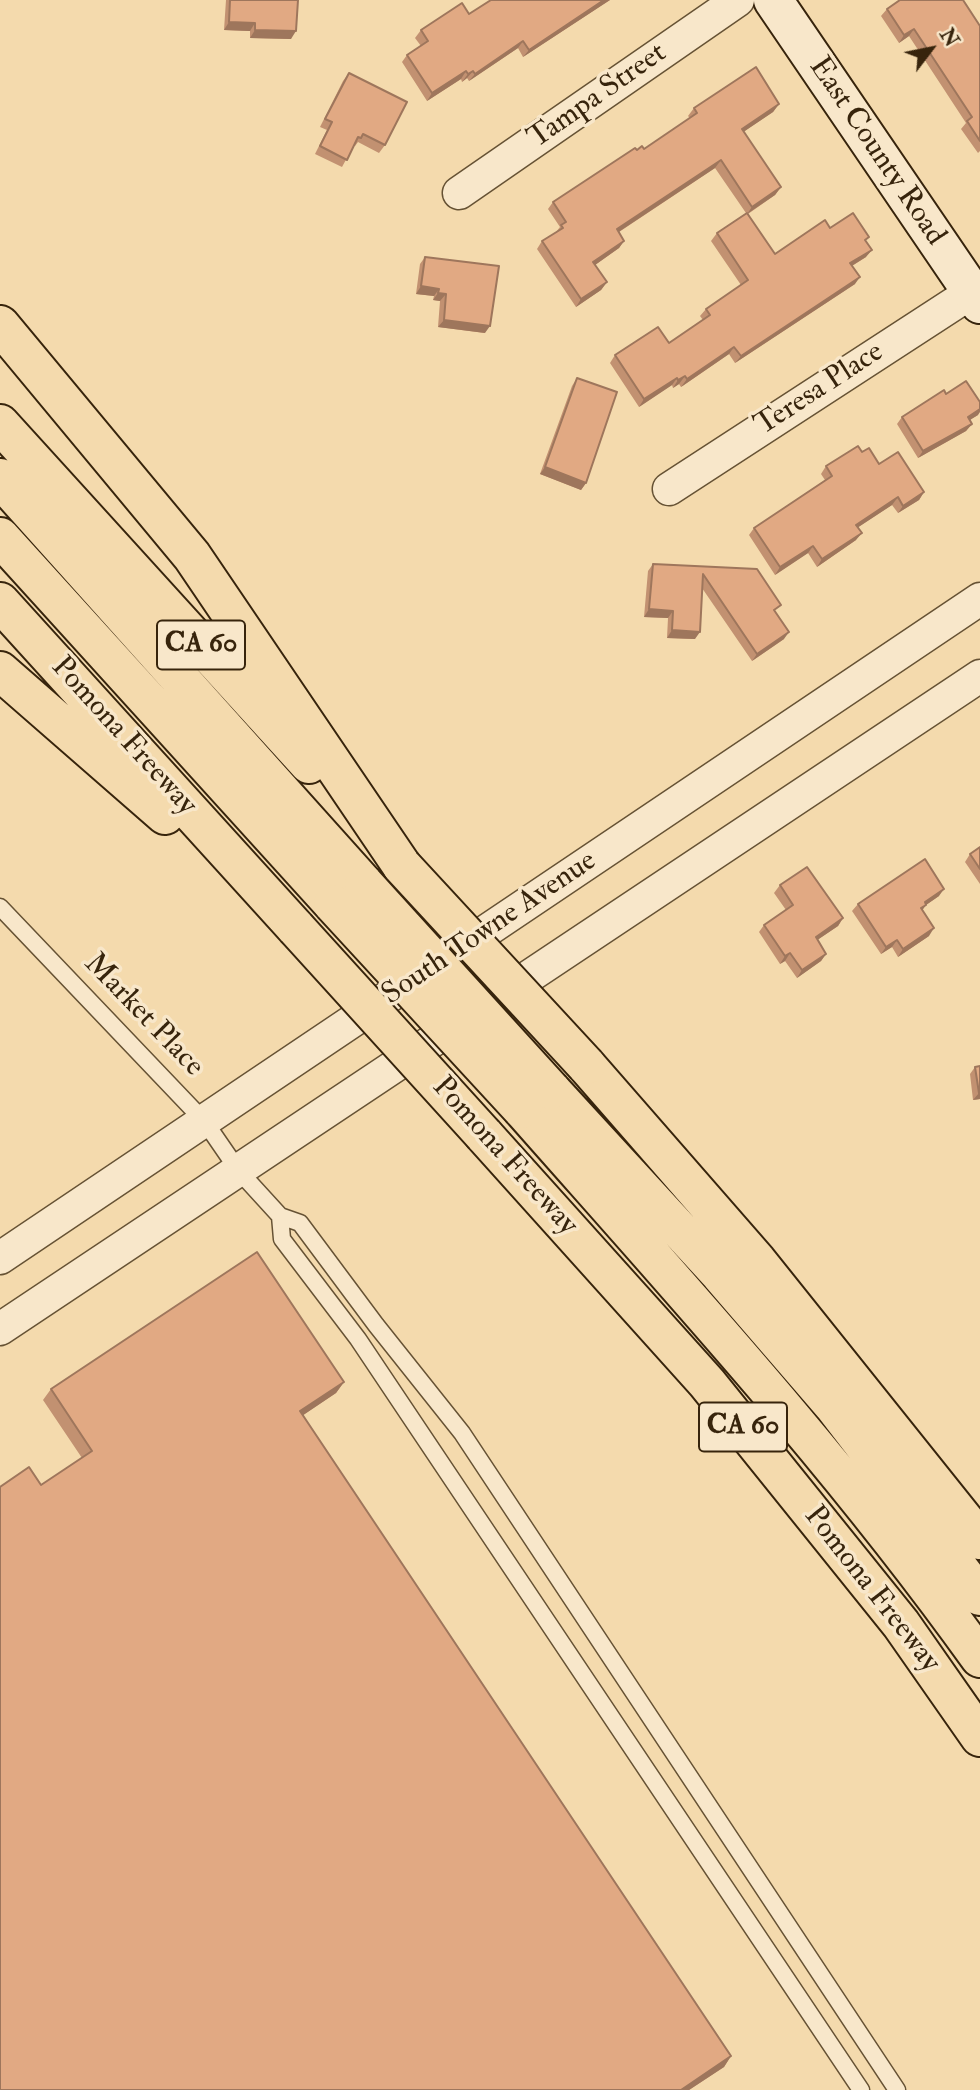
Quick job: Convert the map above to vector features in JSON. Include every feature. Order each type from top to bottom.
[{"type":"highway","points":[[0,325],[192,556],[402,866]]},
{"type":"highway","name":"CA 60","points":[[0,424],[586,1065],[757,1261],[980,1540]]},
{"type":"highway","points":[[0,478],[349,894]]},
{"type":"highway","points":[[0,537],[349,894],[537,1100],[720,1273],[833,1405],[980,1596]]},
{"type":"highway","name":"Pomona Freeway","points":[[0,602],[707,1383],[901,1624],[980,1737]]},
{"type":"highway","points":[[0,671],[296,928]]},
{"type":"highway","points":[[537,1100],[718,1331],[926,1583],[980,1658]]},
{"type":"street","name":"Tampa Street","points":[[459,193],[738,0]]},
{"type":"street","name":"East County Road","points":[[773,0],[976,298]]},
{"type":"street","name":"Teresa Place","points":[[669,489],[976,298]]},
{"type":"street","name":"South Towne Avenue","points":[[0,1258],[980,599]]},
{"type":"street","name":"South Towne Avenue","points":[[0,1329],[980,676]]},
{"type":"lane","name":"Market Place","points":[[0,907],[205,1122],[238,1170],[280,1216]]},
{"type":"lane","points":[[861,2090],[358,1339],[282,1239],[280,1216],[300,1223],[376,1325],[462,1433],[897,2090]]},
{"type":"building","points":[[230,0],[298,0],[296,31],[255,30],[255,23],[229,22]]},
{"type":"building","points":[[491,0],[604,0],[529,50],[523,41],[475,74],[473,71],[468,74],[466,71],[432,93],[407,55],[428,41],[421,30],[462,3],[469,14]]},
{"type":"building","points":[[900,0],[963,0],[980,26],[980,141],[967,121],[972,117],[914,29],[904,35],[887,9]]},
{"type":"building","points":[[756,67],[779,104],[742,129],[781,187],[752,207],[721,160],[617,229],[624,241],[593,262],[607,282],[581,299],[542,241],[563,228],[561,225],[566,222],[553,202],[635,148],[637,150],[642,146],[644,149],[697,113],[694,108]]},
{"type":"building","points":[[349,73],[407,102],[385,145],[363,134],[361,138],[358,137],[347,160],[320,146],[332,122],[325,119]]},
{"type":"building","points":[[747,213],[775,254],[825,220],[830,228],[853,213],[869,237],[865,240],[872,250],[850,263],[860,277],[741,356],[734,347],[687,379],[685,376],[678,380],[677,378],[644,399],[615,355],[658,327],[669,343],[710,315],[706,309],[748,280],[717,233]]},
{"type":"building","points":[[425,257],[499,266],[490,326],[444,320],[446,294],[438,293],[439,289],[421,286]]},
{"type":"building","points":[[577,378],[617,392],[586,483],[545,467]]},
{"type":"building","points":[[966,381],[980,402],[980,409],[968,417],[972,424],[923,451],[902,417],[944,390],[946,394]]},
{"type":"building","points":[[858,446],[862,452],[869,448],[879,464],[898,452],[924,492],[903,506],[898,497],[856,525],[862,533],[822,559],[813,546],[780,567],[754,528],[832,476],[826,466]]},
{"type":"building","points":[[653,564],[757,569],[781,605],[774,610],[789,632],[757,654],[703,574],[700,632],[672,630],[673,611],[649,609]]},
{"type":"building","points":[[980,847],[980,869],[970,854]]},
{"type":"building","points":[[925,859],[944,889],[921,908],[934,928],[903,949],[897,940],[886,947],[858,904]]},
{"type":"building","points":[[807,867],[843,918],[816,937],[826,954],[802,970],[790,953],[785,956],[764,925],[793,905],[780,885]]},
{"type":"building","points":[[980,1066],[980,1093],[979,1093],[975,1067]]},
{"type":"building","points":[[257,1252],[344,1382],[300,1411],[731,2056],[681,2090],[0,2090],[0,1487],[29,1467],[41,1485],[92,1451],[51,1389]]}]
